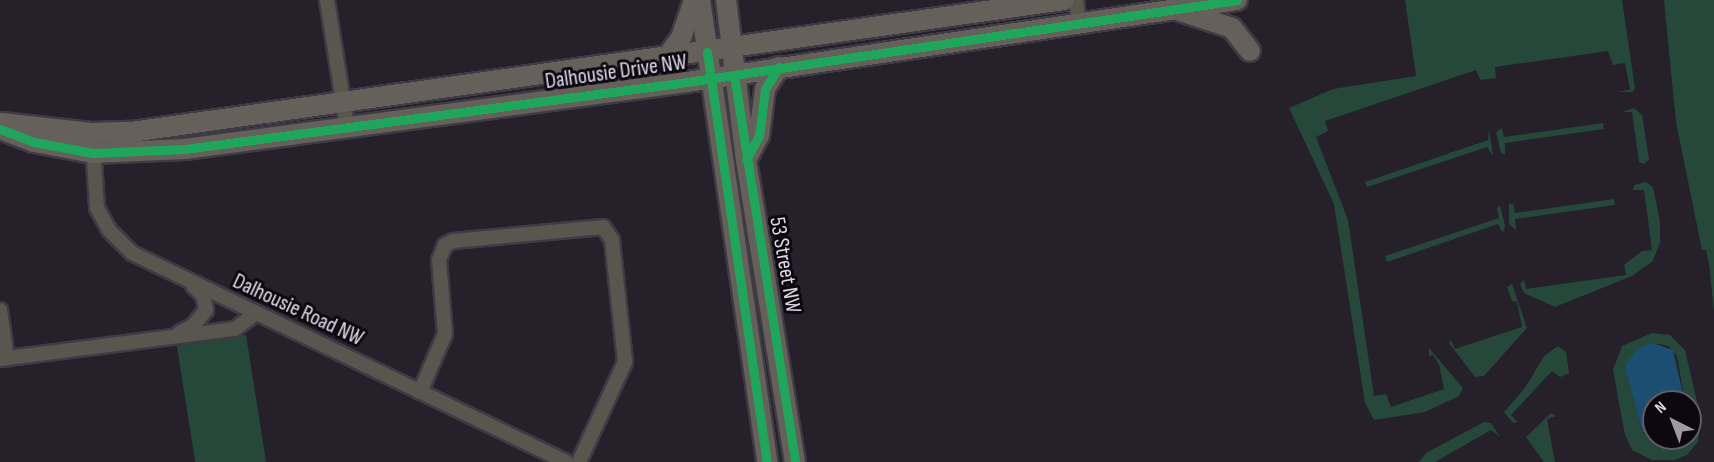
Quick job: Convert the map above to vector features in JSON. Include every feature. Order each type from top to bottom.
[{"type":"street","points":[[327,0],[347,126]]},
{"type":"street","points":[[667,57],[681,38],[694,0]]},
{"type":"street","name":"53 Street NW","points":[[700,0],[767,462]]},
{"type":"street","name":"53 Street NW","points":[[726,0],[746,160],[795,462]]},
{"type":"street","name":"Dalhousie Drive NW","points":[[0,123],[93,133],[131,132],[1064,0]]},
{"type":"street","points":[[1076,0],[1079,23]]},
{"type":"street","name":"Dalhousie Drive NW","points":[[0,129],[34,142],[93,153],[185,149],[711,79],[778,67],[1237,0]]},
{"type":"street","points":[[1172,9],[1232,28],[1250,51]]},
{"type":"street","points":[[746,160],[759,136],[765,89],[778,67]]},
{"type":"street","name":"Dalhousie Road NW","points":[[93,133],[94,196],[109,230],[132,253],[566,462]]},
{"type":"street","points":[[420,392],[446,334],[439,260],[445,245],[453,241],[603,227],[612,240],[625,362],[579,462]]},
{"type":"street","points":[[172,336],[193,326],[206,310],[203,295],[187,279]]},
{"type":"street","points":[[0,310],[4,359],[236,329],[256,313]]},
{"type":"green space","points":[[1405,0],[1622,0],[1635,88],[1632,92],[1619,92],[1630,89],[1625,63],[1613,65],[1608,51],[1495,67],[1496,78],[1480,80],[1476,70],[1325,121],[1328,131],[1316,137],[1348,220],[1374,396],[1386,394],[1391,407],[1444,389],[1439,364],[1433,355],[1429,356],[1429,348],[1463,388],[1459,396],[1425,412],[1374,420],[1365,403],[1334,204],[1289,108],[1333,89],[1416,76]]},
{"type":"green space","points":[[1664,0],[1714,0],[1714,312],[1709,263],[1706,250],[1702,250],[1676,122]]},
{"type":"green space","points":[[1634,108],[1642,115],[1649,159],[1644,164],[1639,162],[1632,112],[1622,112]]},
{"type":"green space","points":[[1603,123],[1604,129],[1505,143],[1505,154],[1501,153],[1496,132],[1502,128],[1504,137]]},
{"type":"green space","points":[[1489,129],[1493,156],[1487,147],[1367,187],[1365,182],[1488,140]]},
{"type":"green space","points":[[1646,182],[1653,187],[1660,222],[1660,243],[1652,262],[1632,276],[1555,307],[1524,293],[1520,284],[1524,280],[1526,289],[1626,275],[1624,265],[1642,251],[1652,250],[1644,190],[1633,190],[1634,185]]},
{"type":"green space","points":[[1614,199],[1615,205],[1515,219],[1516,230],[1509,224],[1509,204],[1513,204],[1515,213]]},
{"type":"green space","points":[[1500,206],[1505,226],[1503,233],[1498,224],[1387,262],[1385,256],[1499,218],[1497,208]]},
{"type":"green space","points":[[1512,284],[1527,328],[1484,376],[1475,377],[1449,343],[1451,340],[1455,349],[1522,327],[1517,302],[1512,301],[1507,287]]},
{"type":"green space","points":[[1652,333],[1670,335],[1685,350],[1694,390],[1683,390],[1677,356],[1668,346],[1653,343],[1632,392],[1642,431],[1642,450],[1691,450],[1687,455],[1674,460],[1652,460],[1632,450],[1625,435],[1613,370],[1622,346]]},
{"type":"green space","points":[[246,335],[266,461],[195,462],[177,346]]},
{"type":"green space","points":[[1558,346],[1566,352],[1569,373],[1560,377],[1552,371],[1511,415],[1518,422],[1513,423],[1504,412],[1525,388],[1544,356]]},
{"type":"green space","points":[[1551,413],[1556,416],[1547,419],[1555,462],[1544,462],[1526,437]]},
{"type":"green space","points":[[1484,422],[1491,423],[1500,437],[1491,430],[1435,462],[1419,462],[1426,453]]},
{"type":"water","points":[[1653,343],[1673,350],[1682,390],[1642,390],[1642,431],[1625,366],[1638,348]]},
{"type":"cycle path","points":[[0,129],[34,142],[93,153],[185,149],[687,82],[1237,0]]},
{"type":"cycle path","points":[[707,52],[767,462]]},
{"type":"cycle path","points":[[746,160],[759,136],[765,89],[779,67]]},
{"type":"cycle path","points":[[734,75],[795,462]]}]
